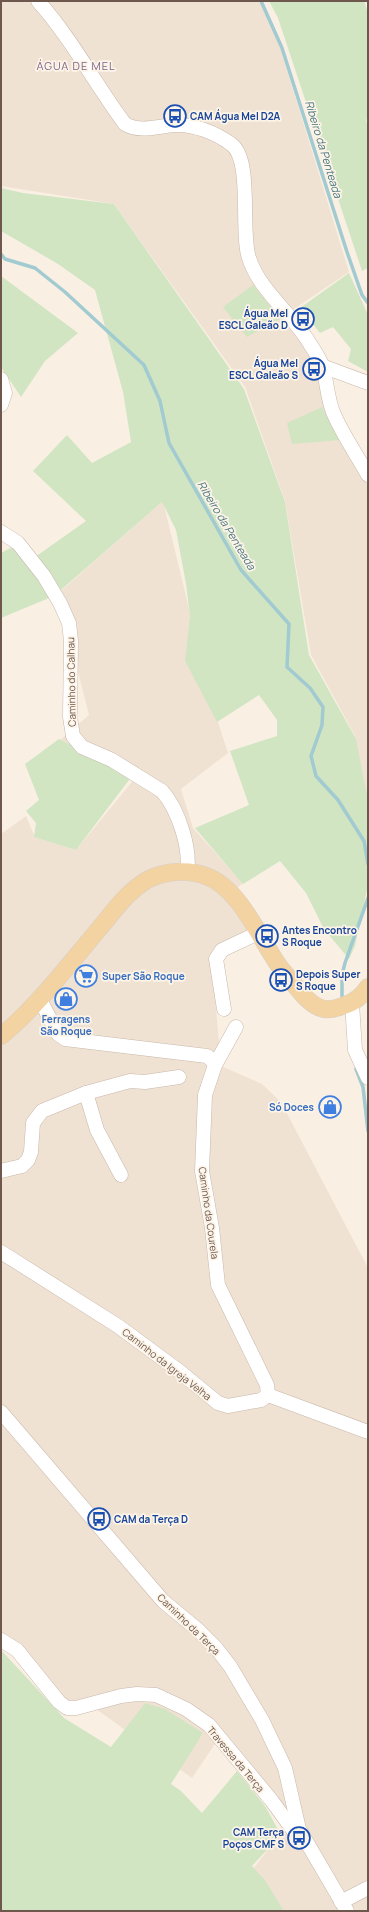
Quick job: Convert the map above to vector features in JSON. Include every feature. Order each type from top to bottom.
[{"type":"main road","points":[[3,1029],[39,998],[135,889],[154,877],[166,874],[187,872],[206,876],[218,882],[234,897],[278,964],[304,996],[311,1002],[324,1009],[336,1009],[352,1003],[363,994],[368,987]]},
{"type":"street","points":[[38,1],[52,17],[88,67],[125,124],[131,128],[140,129],[185,125],[208,131],[233,145],[242,160],[246,242],[249,258],[263,286],[310,343],[322,366],[333,412],[368,475]]},
{"type":"street","points":[[322,366],[368,383]]},
{"type":"street","points":[[1,379],[5,393],[1,405]]},
{"type":"street","name":"Caminho do Calhau","points":[[1,532],[18,543],[44,576],[60,603],[69,623],[71,641],[70,717],[73,736],[82,747],[112,760],[162,791],[175,811],[187,848],[187,872]]},
{"type":"street","points":[[224,1009],[216,959],[222,950],[258,933]]},
{"type":"street","points":[[39,998],[58,1034],[65,1039],[207,1056],[215,1065]]},
{"type":"street","points":[[352,1003],[355,1050],[368,1078]]},
{"type":"street","name":"Caminho da Courela","points":[[236,1027],[215,1065],[205,1095],[202,1171],[212,1228],[218,1284],[233,1318],[267,1385],[268,1394]]},
{"type":"street","points":[[1,1170],[22,1166],[28,1160],[31,1152],[33,1123],[42,1111],[86,1093],[130,1081],[145,1082],[179,1077]]},
{"type":"street","points":[[86,1093],[97,1130],[121,1175]]},
{"type":"street","name":"Caminho da Igreja Velha","points":[[1,1252],[118,1326],[179,1371],[218,1403],[228,1406],[261,1400],[268,1394]]},
{"type":"street","points":[[268,1394],[368,1432]]},
{"type":"street","name":"Caminho da Terça","points":[[1,1412],[163,1601],[216,1648],[230,1666],[262,1720],[285,1768],[299,1829],[344,1906]]},
{"type":"street","name":"Travessa da Terça","points":[[1,1640],[17,1650],[59,1702],[67,1708],[76,1708],[121,1696],[137,1694],[156,1695],[186,1709],[208,1725],[272,1802],[293,1830],[299,1829]]},
{"type":"street","points":[[344,1906],[368,1888]]},
{"type":"shaded area","points":[[1,1],[261,1],[281,50],[349,272],[288,313],[318,359],[332,404],[368,476],[368,828],[346,798],[355,736],[311,655],[285,501],[245,387],[114,204],[1,186]]},
{"type":"shaded area","points":[[163,501],[192,621],[186,659],[218,722],[228,753],[181,789],[193,828],[243,883],[230,895],[256,930],[212,962],[221,1066],[262,1084],[281,1102],[368,1268],[368,1911],[284,1911],[264,1880],[253,1869],[286,1826],[219,1738],[192,1778],[85,1701],[62,1700],[1,1635],[1,834],[26,816],[35,837],[76,850],[135,778],[60,740],[89,715],[66,625],[54,597]]},
{"type":"green space","points":[[269,1],[364,1],[368,13],[368,113],[366,122],[368,123],[368,268],[362,271],[278,18]]},
{"type":"green space","points":[[1,188],[23,193],[114,204],[244,389],[285,502],[309,655],[356,739],[368,800],[368,885],[355,946],[349,959],[324,929],[306,893],[280,861],[243,884],[195,828],[249,805],[230,751],[277,736],[277,720],[259,695],[217,722],[185,661],[190,616],[186,584],[176,530],[162,502],[54,596],[1,618],[1,553],[16,545],[28,562],[86,521],[33,471],[67,435],[92,463],[131,442],[123,392],[95,290],[58,264],[1,231]]},
{"type":"green space","points":[[349,273],[368,315],[368,372],[348,361],[351,349],[333,327],[320,333],[300,308]]},
{"type":"green space","points":[[1,276],[78,333],[45,361],[21,397],[1,367]]},
{"type":"green space","points":[[253,285],[280,319],[247,337],[223,307]]},
{"type":"green space","points":[[322,407],[341,440],[292,444],[287,423]]},
{"type":"green space","points":[[59,739],[132,776],[76,850],[34,837],[36,823],[26,811],[39,800],[25,764]]},
{"type":"green space","points":[[1,1650],[64,1718],[111,1747],[145,1703],[165,1709],[203,1733],[171,1784],[181,1791],[202,1813],[237,1771],[265,1806],[281,1835],[252,1866],[265,1880],[284,1911],[1,1911]]},
{"type":"waterway","name":"Ribeiro da Penteada","points":[[261,1],[282,48],[347,252],[362,295],[368,303]]},
{"type":"waterway","name":"Ribeiro da Penteada","points":[[1,254],[5,259],[35,268],[65,292],[144,365],[160,401],[169,443],[241,570],[289,624],[287,667],[310,688],[323,707],[322,725],[311,756],[316,776],[338,800],[364,841],[368,864]]},
{"type":"waterway","name":"Ribeiro da Penteada","points":[[342,996],[342,975],[345,963],[368,898]]},
{"type":"waterway","name":"Ribeiro da Penteada","points":[[356,1069],[363,1087],[368,1131]]},
{"type":"place","name":"CAM Água Mel D2A","points":[[175,116]]},
{"type":"place","name":"Água Mel ESCL Galeão D","points":[[303,319]]},
{"type":"place","name":"Água Mel ESCL Galeão S","points":[[314,369]]},
{"type":"place","name":"Antes Encontro S Roque","points":[[267,936]]},
{"type":"place","name":"Super São Roque","points":[[86,976]]},
{"type":"place","name":"Depois Super S Roque","points":[[281,980]]},
{"type":"place","name":"Ferragens São Roque","points":[[66,999]]},
{"type":"place","name":"Só Doces","points":[[330,1107]]},
{"type":"place","name":"CAM da Terça D","points":[[99,1519]]},
{"type":"place","name":"CAM Terça Poços CMF S","points":[[299,1838]]},
{"type":"district","name":"ÁGUA DE MEL","points":[[76,65]]}]
